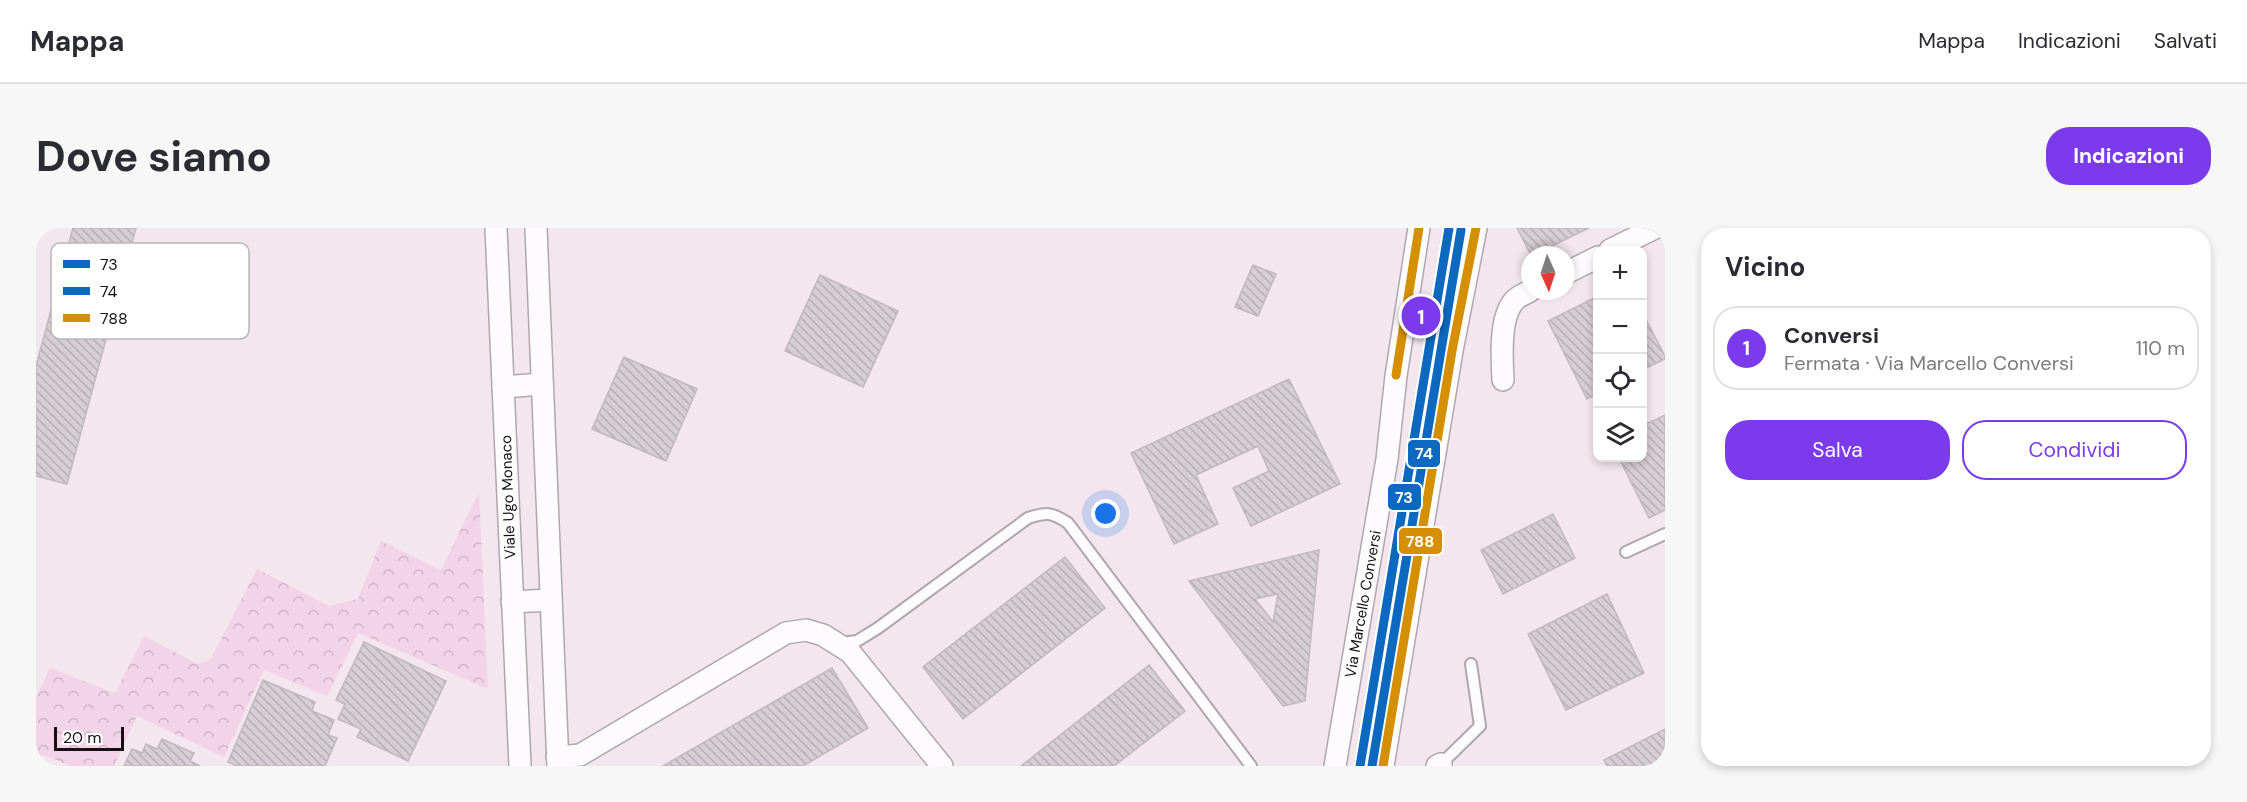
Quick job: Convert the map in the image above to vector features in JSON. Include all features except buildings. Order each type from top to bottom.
[{"type":"street","name":"Viale Ugo Monaco","points":[[496,228],[519,766]]},
{"type":"street","points":[[536,228],[557,761],[580,755],[786,633],[806,630],[823,635],[850,652],[942,766]]},
{"type":"street","name":"Via Marcello Conversi","points":[[1335,766],[1387,459],[1395,376],[1419,228]]},
{"type":"street","points":[[1383,766],[1452,351],[1476,228]]},
{"type":"street","points":[[1618,246],[1655,228]]},
{"type":"street","points":[[1575,268],[1593,260]]},
{"type":"street","points":[[1503,381],[1502,345],[1507,315],[1514,300],[1521,296]]},
{"type":"street","points":[[503,387],[542,384]]},
{"type":"street","points":[[512,602],[550,600]]},
{"type":"street","points":[[838,643],[842,652],[929,766]]},
{"type":"lane","name":"Via Marcello Conversi","points":[[1360,766],[1449,228]]},
{"type":"lane","points":[[838,643],[857,641],[878,628],[1028,518],[1043,513],[1054,514],[1068,523],[1251,766]]},
{"type":"lane","points":[[1626,552],[1665,534]]},
{"type":"lane","points":[[1439,765],[1480,726],[1471,664]]},
{"type":"green space","points":[[479,492],[488,689],[358,633],[327,696],[264,670],[224,757],[137,716],[114,766],[70,766],[41,754],[36,765],[36,698],[50,668],[115,693],[144,636],[198,664],[211,659],[257,569],[329,606],[358,599],[381,541],[441,570]]},
{"type":"transit line","name":"788","points":[[1396,375],[1419,228]]},
{"type":"transit line","name":"73","points":[[1360,766],[1449,228]]},
{"type":"transit line","name":"788","points":[[1383,766],[1452,351],[1476,228]]},
{"type":"transit line","name":"74","points":[[1372,766],[1461,230]]},
{"type":"place","name":"Conversi","points":[[1421,316]]}]
